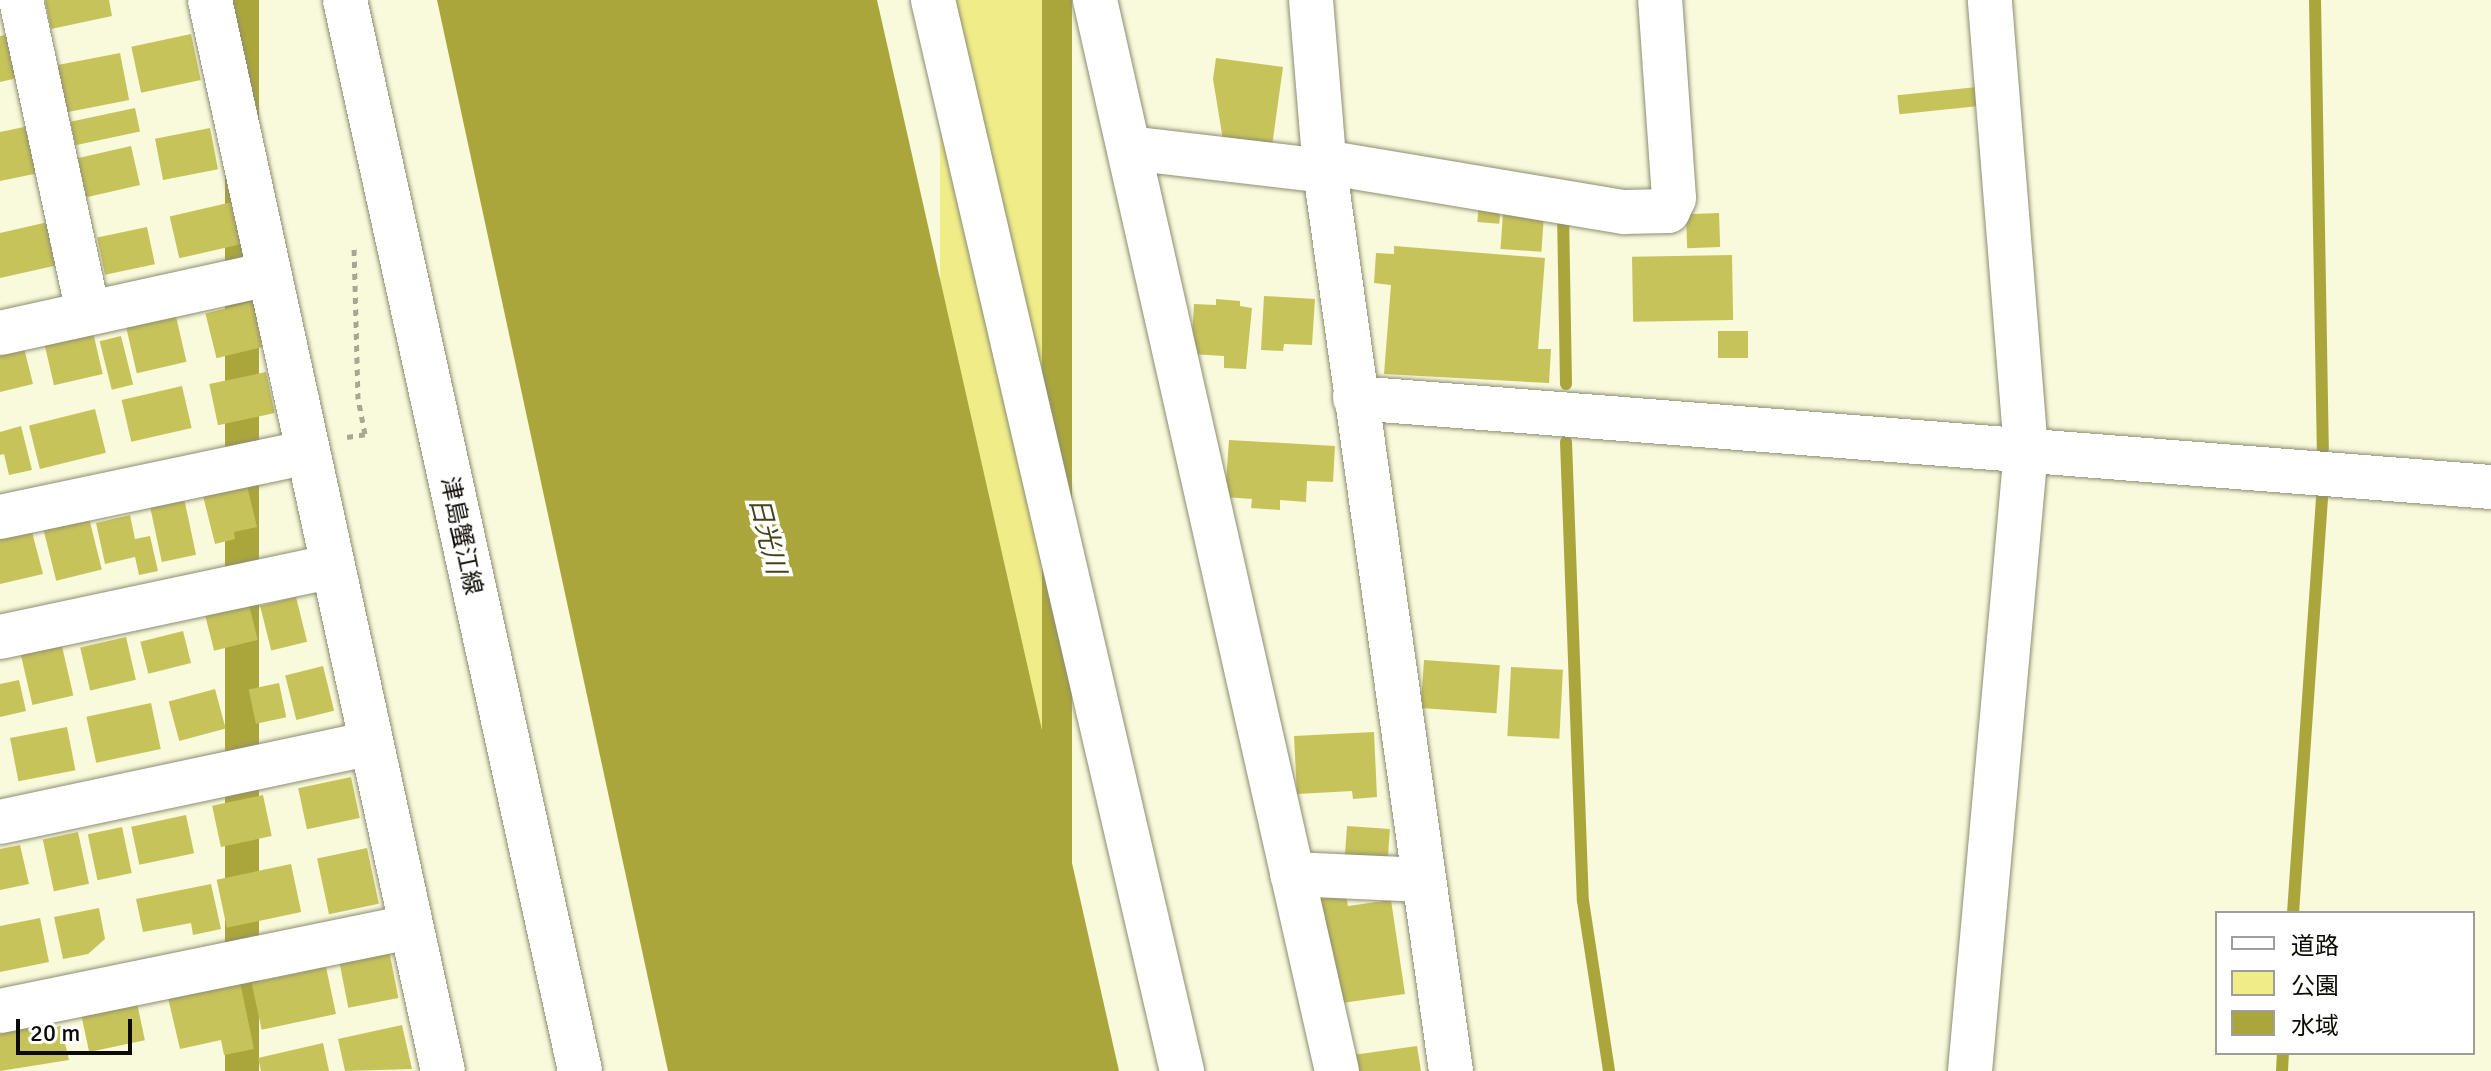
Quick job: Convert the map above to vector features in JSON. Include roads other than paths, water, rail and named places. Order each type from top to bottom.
[{"type":"street","points":[[21,0],[88,313]]},
{"type":"street","points":[[210,0],[443,1071]]},
{"type":"street","name":"津島蟹江線","points":[[345,0],[580,1071]]},
{"type":"street","points":[[933,0],[1182,1071]]},
{"type":"street","points":[[1095,0],[1337,1071]]},
{"type":"street","points":[[1311,0],[1324,167],[1451,1071]]},
{"type":"street","points":[[1129,148],[1324,167],[1624,212],[1668,211],[1674,198],[1660,0]]},
{"type":"street","points":[[1970,1071],[2026,450],[1990,0]]},
{"type":"street","points":[[0,333],[269,274]]},
{"type":"street","points":[[1355,398],[2491,487]]},
{"type":"street","points":[[0,517],[308,452]]},
{"type":"street","points":[[0,637],[333,566]]},
{"type":"street","points":[[0,822],[371,743]]},
{"type":"street","points":[[1292,874],[1424,880]]},
{"type":"street","points":[[0,1011],[411,927]]},
{"type":"water","points":[[225,0],[259,0],[259,1071],[225,1071]]},
{"type":"water","name":"日光川","points":[[437,0],[877,0],[1119,1071],[668,1071]]},
{"type":"water","points":[[1042,0],[1072,0],[1072,1071],[1042,1071]]},
{"type":"waterway","points":[[2315,0],[2323,449]]},
{"type":"waterway","points":[[1566,384],[1563,219],[1572,220]]},
{"type":"waterway","points":[[1566,442],[1583,901],[1609,1071]]},
{"type":"waterway","points":[[2293,911],[2322,498]]},
{"type":"waterway","points":[[2282,1071],[2283,1055]]}]
